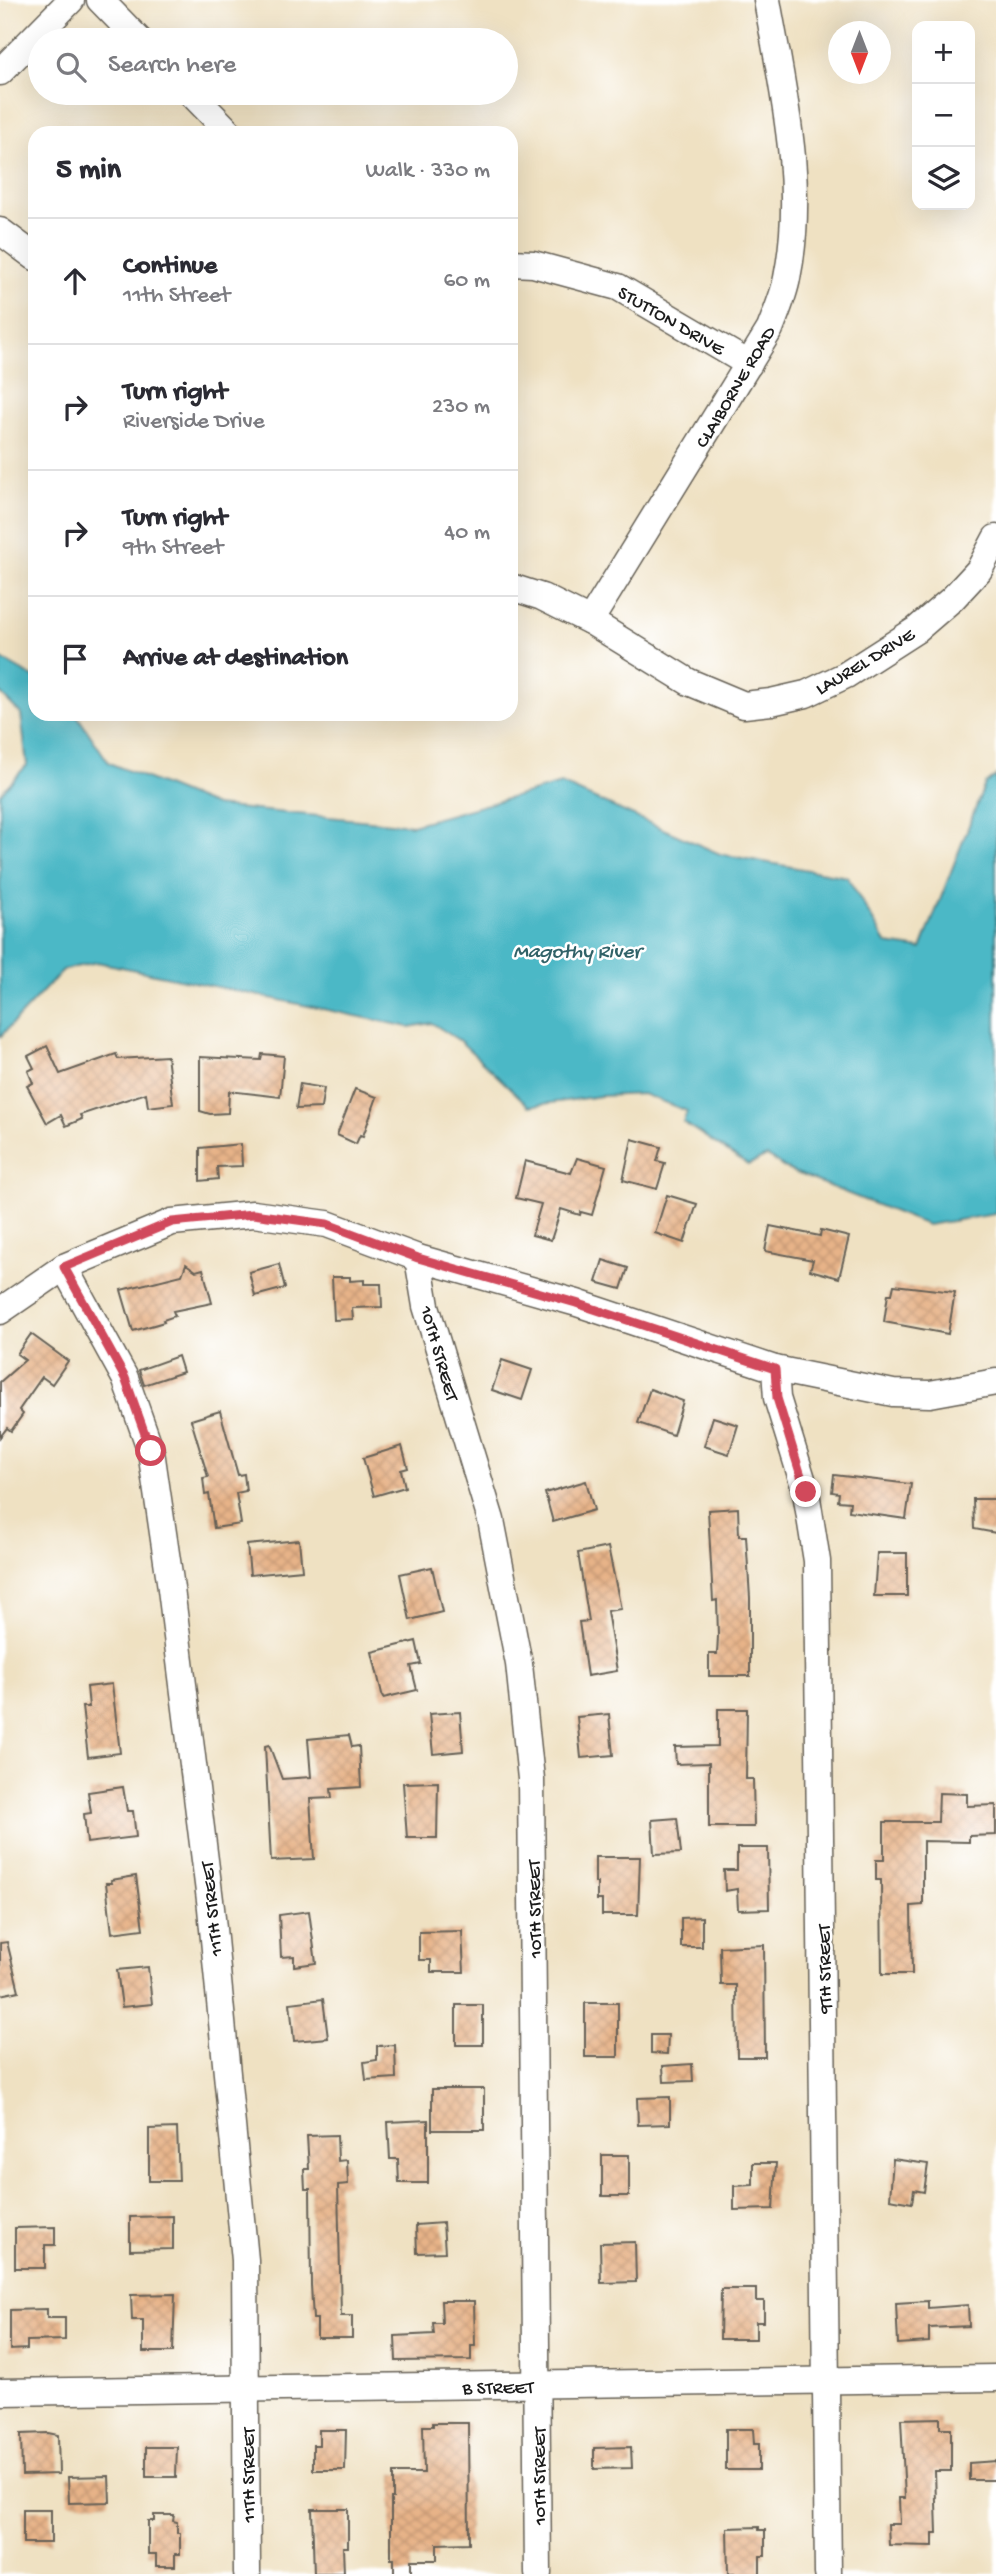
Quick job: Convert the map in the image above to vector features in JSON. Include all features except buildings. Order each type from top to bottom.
[{"type":"street","points":[[43,28],[71,0]]},
{"type":"street","points":[[100,0],[127,28]]},
{"type":"street","name":"CLAIBORNE ROAD","points":[[590,621],[770,329],[787,280],[796,215],[792,142],[767,0]]},
{"type":"street","points":[[0,72],[28,44]]},
{"type":"street","points":[[203,105],[223,126]]},
{"type":"street","points":[[0,231],[28,252]]},
{"type":"street","name":"STUTTON DRIVE","points":[[518,263],[533,264],[618,287],[749,364]]},
{"type":"street","name":"LAUREL DRIVE","points":[[518,589],[542,597],[590,621],[690,682],[744,705],[806,694],[846,675],[916,630],[952,599],[979,570],[996,538]]},
{"type":"street","points":[[0,1311],[64,1267],[172,1222],[253,1214],[327,1224],[418,1258],[576,1303],[775,1369],[893,1393],[930,1394],[996,1382]]},
{"type":"street","name":"10TH STREET","points":[[418,1258],[426,1306],[491,1520],[519,1664],[531,1779],[538,2574]]},
{"type":"street","name":"11TH STREET","points":[[64,1267],[125,1378],[151,1451],[170,1581],[212,1921],[245,2260],[247,2574]]},
{"type":"street","name":"9TH STREET","points":[[775,1369],[777,1398],[806,1492],[817,1561],[828,2574]]},
{"type":"street","name":"B STREET","points":[[0,2392],[996,2378]]},
{"type":"water","name":"Magothy River","points":[[0,658],[28,674],[28,721],[81,721],[109,763],[215,806],[412,825],[561,784],[720,854],[847,877],[887,944],[921,949],[985,784],[996,776],[996,1214],[927,1225],[786,1169],[767,1156],[748,1165],[683,1122],[687,1111],[643,1094],[601,1096],[529,1106],[460,1041],[432,1023],[409,1027],[97,962],[63,970],[0,1037],[0,794],[27,765],[21,714],[0,693]]},
{"type":"route","points":[[151,1451],[125,1378],[64,1267],[172,1222],[253,1214],[327,1224],[418,1258],[576,1303],[775,1369],[777,1398],[806,1492]]}]
